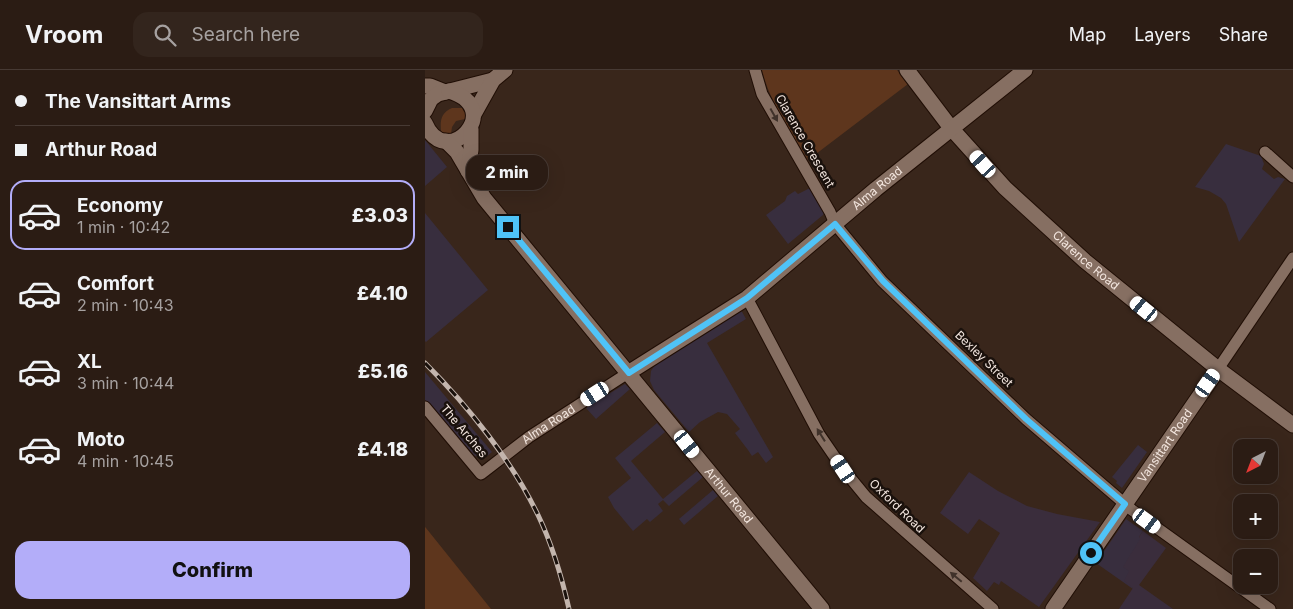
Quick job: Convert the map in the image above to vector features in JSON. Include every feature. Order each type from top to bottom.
[{"type":"street","points":[[447,141],[461,139],[472,122],[493,80],[505,70]]},
{"type":"street","name":"Clarence Crescent","points":[[755,70],[762,94],[831,212],[835,224]]},
{"type":"street","name":"Clarence Road","points":[[907,70],[951,128],[1005,188],[1085,261],[1218,369],[1293,425]]},
{"type":"street","name":"Alma Road","points":[[481,474],[529,437],[747,298],[951,128],[1025,70]]},
{"type":"street","points":[[425,111],[431,99],[447,92],[493,80]]},
{"type":"street","points":[[425,86],[461,95],[467,100],[472,122],[468,171]]},
{"type":"street","name":"Arthur Road","points":[[425,123],[433,136],[447,141],[457,152],[484,198],[822,609]]},
{"type":"street","points":[[1265,152],[1293,177]]},
{"type":"street","name":"Bexley Street","points":[[835,224],[890,288],[1026,419],[1125,504],[1270,609]]},
{"type":"street","name":"Vansittart Road","points":[[1053,609],[1218,369],[1289,270],[1293,258]]},
{"type":"street","name":"Oxford Road","points":[[747,298],[819,434],[843,469],[872,503],[993,609]]},
{"type":"street","points":[[615,356],[650,359],[641,388]]},
{"type":"street","name":"The Arches","points":[[425,407],[481,474]]},
{"type":"shaded area","points":[[762,70],[897,70],[908,84],[808,160],[776,106]]},
{"type":"shaded area","points":[[452,108],[462,108],[465,112],[465,119],[456,121],[452,127],[451,134],[444,134],[441,131],[442,117]]},
{"type":"shaded area","points":[[425,140],[447,167],[425,186]]},
{"type":"shaded area","points":[[1226,144],[1261,156],[1264,164],[1262,169],[1274,179],[1278,177],[1285,179],[1239,242],[1226,204],[1221,198],[1209,191],[1195,187]]},
{"type":"shaded area","points":[[810,188],[824,213],[788,244],[766,215],[795,191],[798,194]]},
{"type":"shaded area","points":[[425,213],[488,290],[426,342],[425,341]]},
{"type":"shaded area","points":[[741,310],[746,319],[707,343],[773,457],[766,463],[758,452],[752,456],[735,433],[740,429],[727,414],[718,412],[700,422],[689,432],[654,390],[650,381],[651,371],[655,365]]},
{"type":"shaded area","points":[[425,372],[492,452],[486,457],[475,456],[425,400]]},
{"type":"shaded area","points":[[625,384],[630,389],[596,419],[586,408]]},
{"type":"shaded area","points":[[657,423],[665,432],[631,461],[663,499],[697,471],[703,477],[669,506],[663,500],[658,504],[663,511],[650,522],[647,519],[633,531],[614,508],[608,497],[631,478],[615,458]]},
{"type":"shaded area","points":[[1138,445],[1147,452],[1122,488],[1112,477]]},
{"type":"shaded area","points":[[969,472],[998,491],[1027,506],[1100,522],[1039,607],[1001,581],[999,585],[994,582],[987,591],[973,578],[1000,533],[979,519],[968,534],[940,513]]},
{"type":"shaded area","points":[[713,490],[718,496],[684,525],[679,519]]},
{"type":"shaded area","points":[[1126,519],[1143,531],[1139,537],[1141,539],[1130,571],[1133,589],[1096,563]]},
{"type":"shaded area","points":[[426,528],[491,609],[425,609]]},
{"type":"shaded area","points":[[1143,531],[1166,548],[1139,585],[1173,609],[1119,609],[1133,588],[1124,581],[1129,571],[1123,567]]},
{"type":"railway","points":[[425,363],[457,397],[488,435],[527,495],[538,515],[552,549],[569,609]]},
{"type":"route","points":[[508,227],[629,373],[747,298],[835,224],[883,281],[1026,419],[1125,504],[1091,553]]}]
